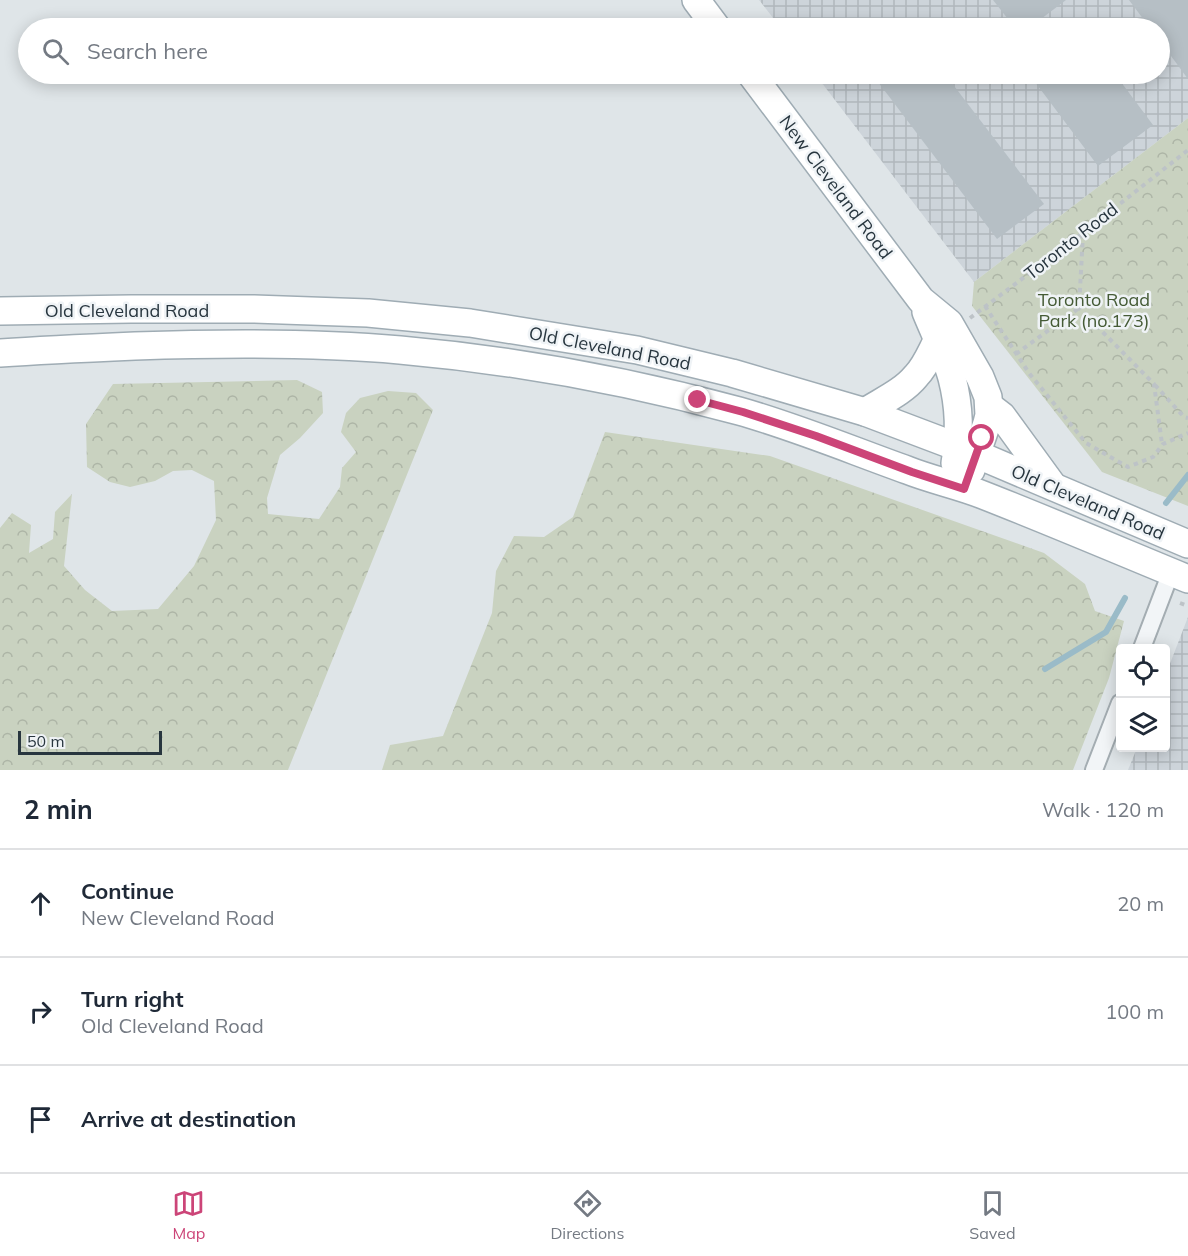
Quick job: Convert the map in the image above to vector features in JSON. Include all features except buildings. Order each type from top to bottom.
[{"type":"main road","points":[[696,0],[710,18]]},
{"type":"main road","name":"New Cleveland Road","points":[[759,84],[945,334],[980,377],[988,397],[987,423],[967,451],[957,486]]},
{"type":"main road","name":"Old Cleveland Road","points":[[0,311],[254,309],[368,313],[470,322],[637,350],[732,373],[865,412],[1054,486],[1188,544]]},
{"type":"main road","points":[[865,412],[906,386],[926,363],[945,334]]},
{"type":"main road","name":"New Cleveland Road","points":[[945,334],[958,428],[967,451]]},
{"type":"main road","name":"Old Cleveland Road","points":[[0,353],[246,344],[340,346],[484,359],[540,367],[643,387],[732,409],[957,486],[1180,585]]},
{"type":"main road","points":[[989,406],[1002,416],[1054,486]]},
{"type":"street","points":[[1144,644],[1180,585]]},
{"type":"street","points":[[1094,770],[1116,713]]},
{"type":"path","name":"Toronto Road","points":[[945,334],[1083,233],[1188,150]]},
{"type":"path","points":[[1083,233],[1079,308],[1188,418]]},
{"type":"path","points":[[985,306],[1029,373],[1086,443],[1128,467],[1153,457],[1162,444],[1188,433]]},
{"type":"path","points":[[1016,354],[1079,308]]},
{"type":"path","points":[[1154,384],[1162,444]]},
{"type":"path","points":[[1180,585],[1188,606]]},
{"type":"shaded area","points":[[759,0],[1188,0],[1188,118],[974,282],[823,84],[1170,84],[1170,18],[773,18]]},
{"type":"shaded area","points":[[1188,617],[1188,770],[1128,770],[1135,752],[1170,752],[1170,664]]},
{"type":"green space","name":"Toronto Road Park (no.173)","points":[[1188,118],[1188,506],[1102,472],[972,306],[974,282]]},
{"type":"green space","points":[[297,380],[322,392],[323,413],[300,438],[280,455],[267,498],[268,514],[319,519],[340,487],[342,468],[356,452],[341,432],[346,413],[360,398],[388,391],[416,393],[433,410],[288,770],[0,770],[0,528],[12,513],[31,525],[29,553],[53,539],[55,512],[72,494],[64,566],[85,590],[112,611],[158,609],[194,566],[216,520],[214,481],[192,470],[173,471],[155,481],[130,487],[110,482],[87,467],[86,424],[113,384]]},
{"type":"green space","points":[[605,432],[770,456],[1044,553],[1085,584],[1095,611],[1124,621],[1118,644],[1116,644],[1109,678],[1073,770],[382,770],[390,745],[443,736],[492,613],[496,571],[514,536],[544,537],[573,517]]},
{"type":"waterway","points":[[1166,503],[1188,475]]},
{"type":"waterway","points":[[1045,669],[1106,632],[1125,598]]},
{"type":"route","points":[[698,400],[816,436],[964,489],[982,438]]}]
